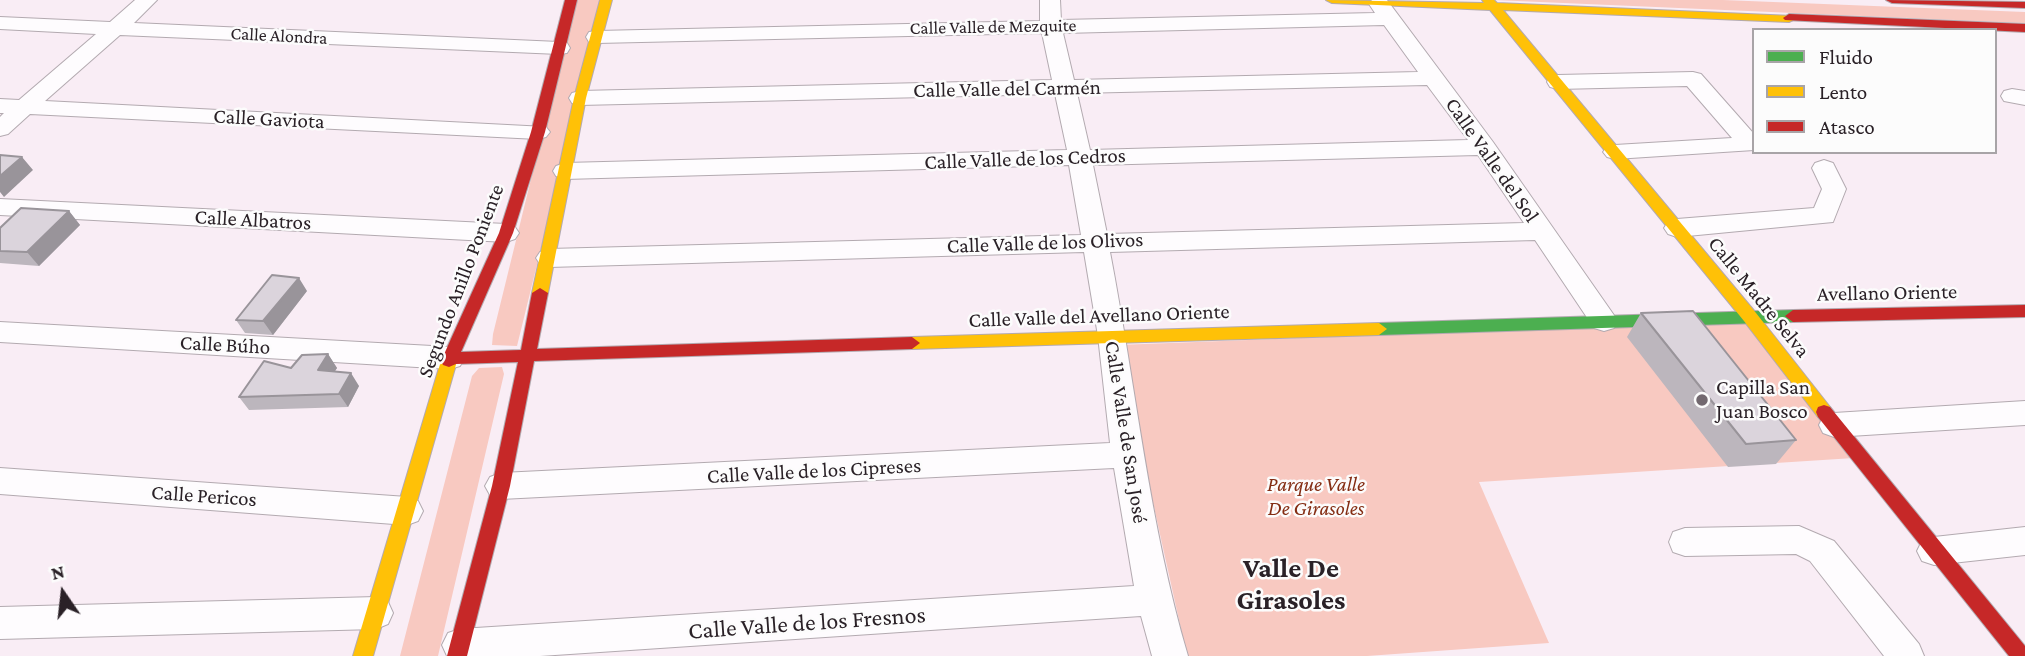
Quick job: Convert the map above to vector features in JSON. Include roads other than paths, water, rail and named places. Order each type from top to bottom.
[{"type":"street","points":[[0,129],[147,0]]},
{"type":"street","name":"Segundo Anillo Poniente","points":[[363,656],[450,358],[506,233],[538,132],[571,0]]},
{"type":"street","points":[[458,651],[501,486],[580,99],[606,0]]},
{"type":"street","points":[[1332,0],[1382,7],[1491,3],[2025,28]]},
{"type":"street","points":[[1892,0],[2025,5]]},
{"type":"street","name":"Calle Madre Selva","points":[[1491,3],[1750,317],[1934,551],[2021,656]]},
{"type":"street","name":"Calle Valle de Mezquite","points":[[597,37],[1050,13],[1382,7]]},
{"type":"street","name":"Calle Valle del Sol","points":[[1382,7],[1485,147],[1604,321]]},
{"type":"street","name":"Calle Valle de San José","points":[[1050,13],[1080,158],[1112,336],[1127,455],[1154,600],[1170,656]]},
{"type":"street","name":"Calle Alondra","points":[[0,23],[559,48]]},
{"type":"street","name":"Calle Valle del Carmén","points":[[580,99],[1434,78]]},
{"type":"street","points":[[1558,82],[1693,79],[1750,144],[1615,152]]},
{"type":"street","name":"Calle Gaviota","points":[[0,106],[538,132]]},
{"type":"street","name":"Calle Valle de los Cedros","points":[[565,171],[1485,147]]},
{"type":"street","points":[[1677,228],[1824,215],[1834,189],[1824,168]]},
{"type":"street","name":"Calle Albatros","points":[[0,207],[506,233]]},
{"type":"street","name":"Calle Valle de los Olivos","points":[[549,258],[1541,231]]},
{"type":"street","name":"Avellano Oriente","points":[[1750,317],[2025,311]]},
{"type":"street","name":"Calle Valle del Avellano Oriente","points":[[450,358],[1750,317]]},
{"type":"street","name":"Calle Búho","points":[[0,332],[450,358]]},
{"type":"street","points":[[1834,425],[2025,413]]},
{"type":"street","name":"Calle Valle de los Cipreses","points":[[501,486],[1127,455]]},
{"type":"street","name":"Calle Pericos","points":[[0,481],[407,511]]},
{"type":"street","points":[[1685,542],[1799,540],[1822,551],[1906,656]]},
{"type":"street","points":[[1934,551],[2025,541]]},
{"type":"street","name":"Calle Valle de los Fresnos","points":[[458,651],[1154,600]]},
{"type":"street","points":[[0,623],[376,613]]},
{"type":"place","name":"Capilla San Juan Bosco","points":[[1702,400]]},
{"type":"district","name":"Valle De Girasoles","points":[[1291,584]]},
{"type":"park label","name":"Parque Valle De Girasoles","points":[[1316,497]]}]
